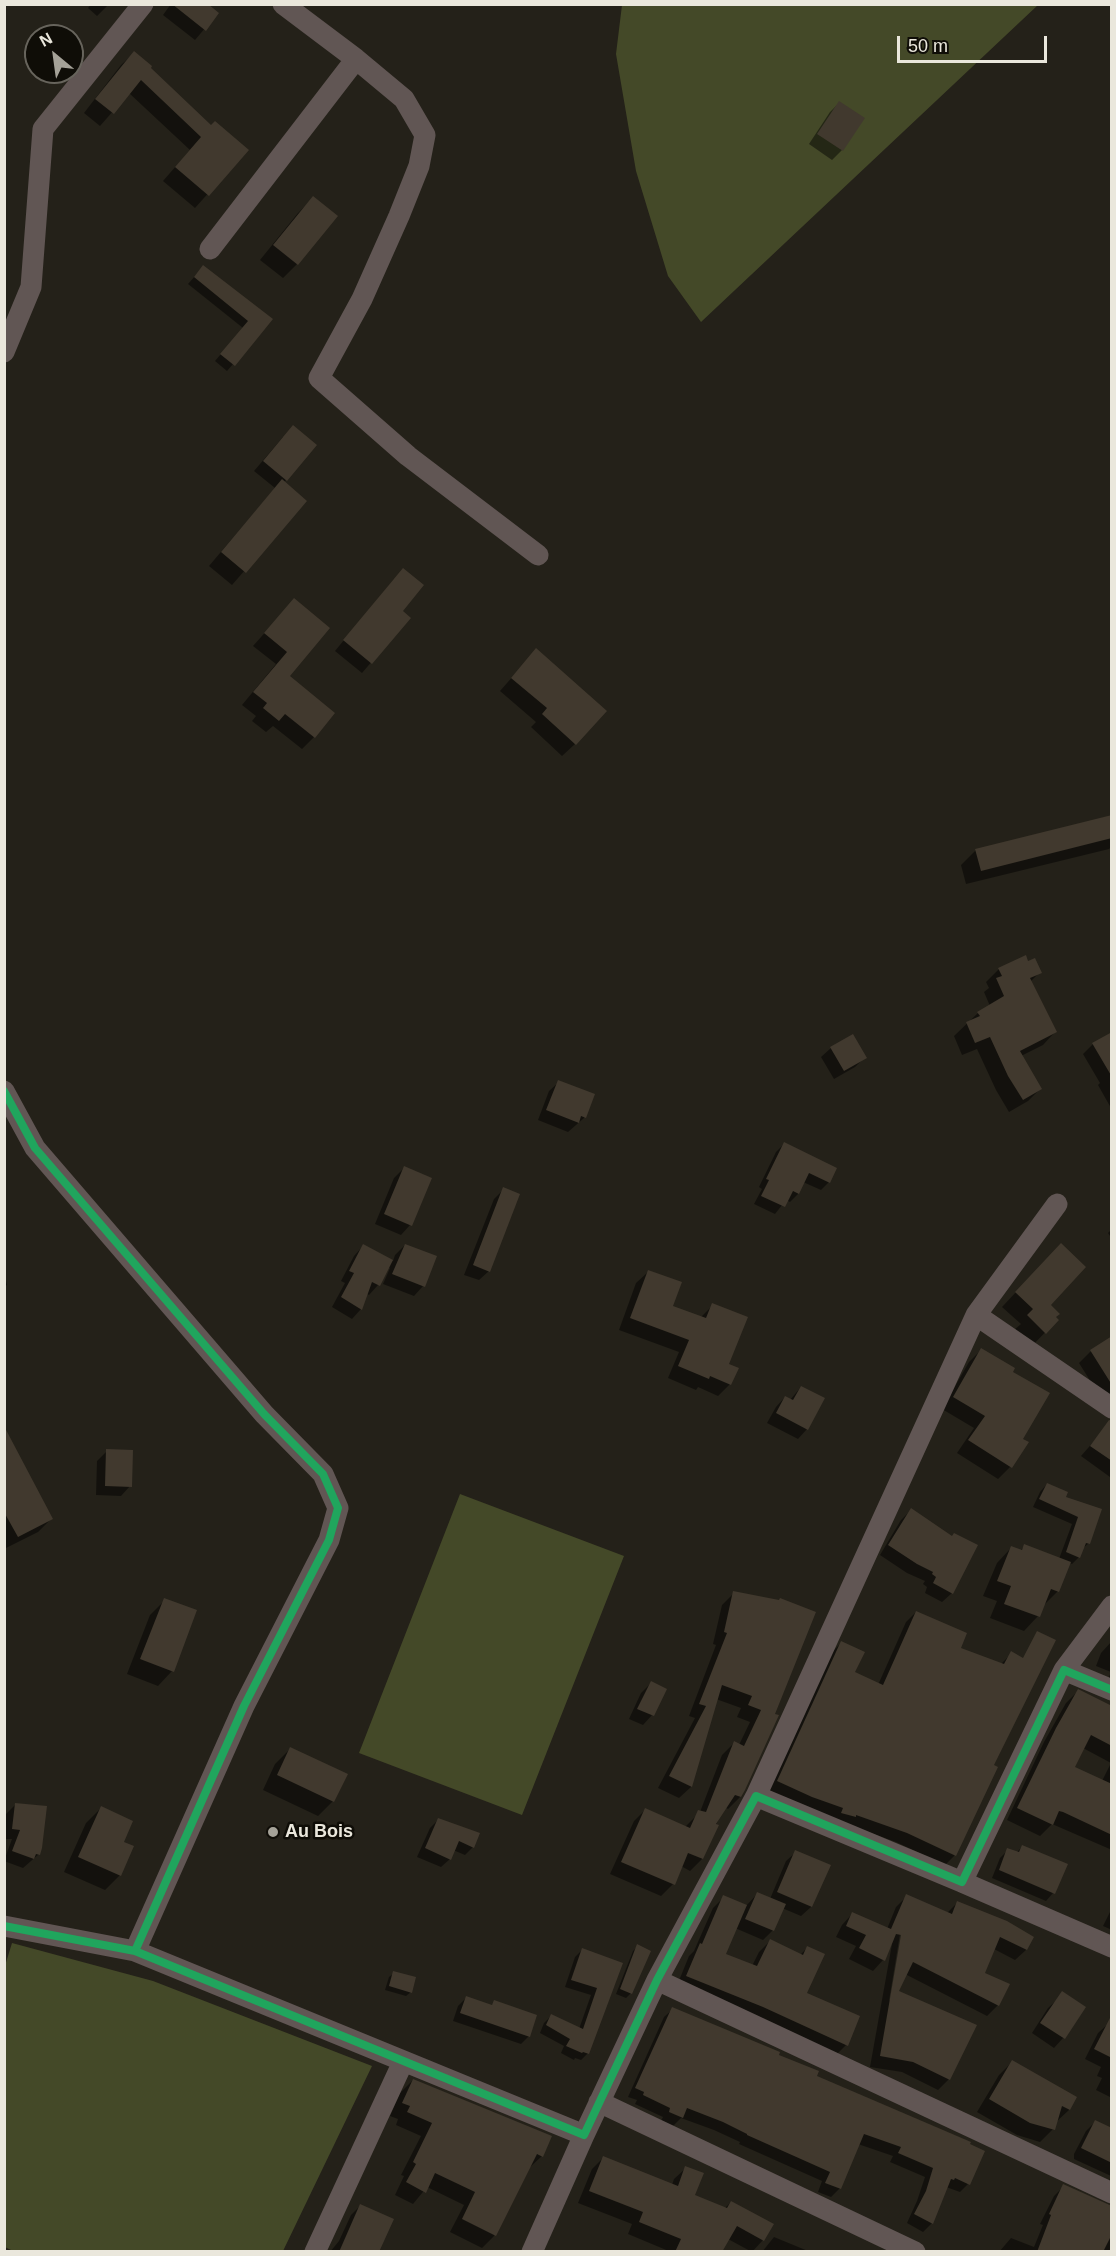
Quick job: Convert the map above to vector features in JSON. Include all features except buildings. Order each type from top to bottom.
[{"type":"street","points":[[4,352],[31,287],[43,129],[143,4]]},
{"type":"street","points":[[283,4],[356,59],[404,99],[425,135],[419,166],[399,216],[362,299],[319,378],[408,456],[538,555]]},
{"type":"street","points":[[210,249],[356,59]]},
{"type":"street","points":[[4,1090],[35,1148],[264,1414],[323,1474],[338,1508],[329,1540],[244,1706],[135,1951]]},
{"type":"street","points":[[532,2252],[657,1980],[756,1796],[976,1315],[1057,1204]]},
{"type":"street","points":[[976,1315],[1112,1408]]},
{"type":"street","points":[[962,1882],[1064,1670],[1112,1606]]},
{"type":"street","points":[[1064,1670],[1112,1690]]},
{"type":"street","points":[[756,1796],[1112,1947]]},
{"type":"street","points":[[4,1926],[135,1951],[584,2135]]},
{"type":"street","points":[[657,1980],[1112,2193]]},
{"type":"street","points":[[315,2252],[403,2062]]},
{"type":"street","points":[[599,2102],[915,2252]]},
{"type":"green space","points":[[622,5],[1038,5],[701,322],[668,276],[636,171],[616,54]]},
{"type":"green space","points":[[460,1494],[624,1556],[522,1815],[359,1753]]},
{"type":"green space","points":[[12,1943],[153,1981],[372,2066],[283,2251],[15,2252],[5,2247],[4,1969]]},
{"type":"cycle path","points":[[4,1091],[35,1148],[264,1414],[323,1474],[338,1508],[329,1540],[244,1706],[135,1951]]},
{"type":"cycle path","points":[[4,1926],[135,1951],[584,2135],[657,1980],[756,1796],[962,1882],[1064,1670],[1112,1690]]},
{"type":"place","name":"Au Bois","points":[[273,1832]]}]
